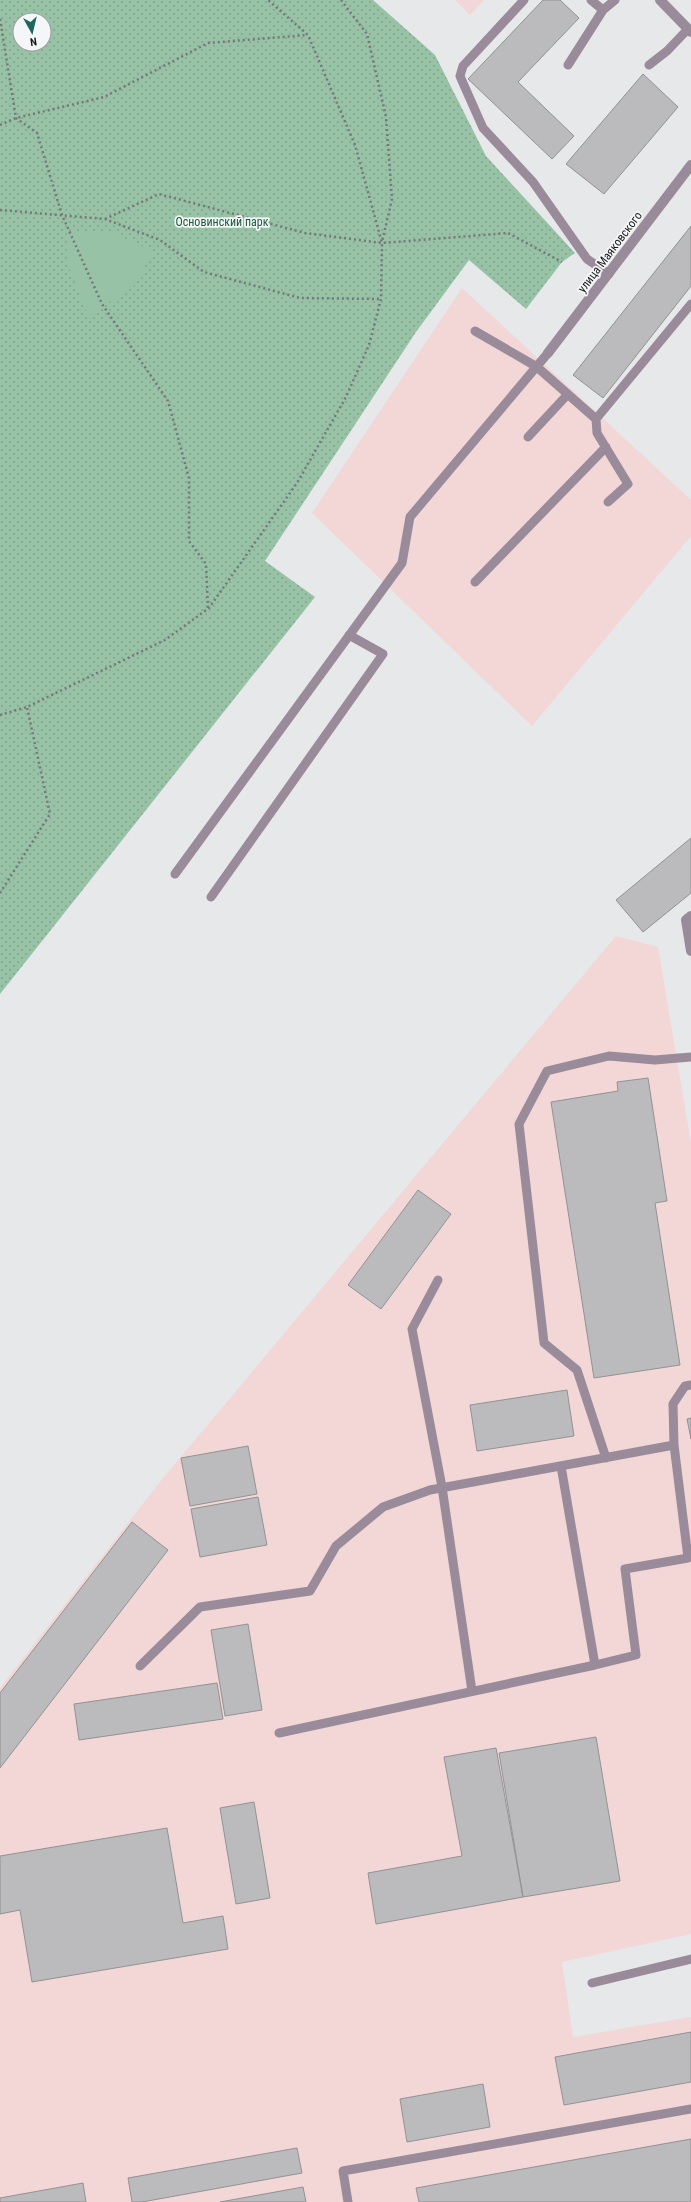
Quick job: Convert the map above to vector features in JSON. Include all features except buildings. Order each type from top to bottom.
[{"type":"street","points":[[660,0],[690,31]]},
{"type":"street","name":"улица Маяковского","points":[[548,353],[610,274],[691,165]]},
{"type":"street","points":[[691,916],[686,920],[691,951]]},
{"type":"lane","points":[[524,0],[463,66],[460,76],[483,128],[533,182],[587,260],[610,274]]},
{"type":"lane","points":[[591,0],[603,10]]},
{"type":"lane","points":[[568,65],[603,10],[615,0]]},
{"type":"lane","points":[[649,65],[690,31]]},
{"type":"lane","points":[[608,502],[628,484],[597,433],[596,419],[691,304]]},
{"type":"lane","points":[[475,331],[537,366],[596,419]]},
{"type":"lane","points":[[175,874],[402,562],[410,517],[548,353]]},
{"type":"lane","points":[[528,438],[568,394]]},
{"type":"lane","points":[[476,582],[606,447]]},
{"type":"lane","points":[[211,897],[383,654],[349,635]]},
{"type":"lane","points":[[606,1458],[577,1370],[544,1343],[519,1124],[547,1071],[609,1056],[654,1060],[691,1057]]},
{"type":"lane","points":[[438,1280],[412,1329],[442,1487],[472,1692]]},
{"type":"lane","points":[[279,1733],[636,1655],[625,1570],[688,1558],[674,1445],[673,1404],[685,1386],[691,1385]]},
{"type":"lane","points":[[140,1666],[200,1608],[310,1591],[336,1546],[382,1507],[442,1487],[674,1445]]},
{"type":"lane","points":[[561,1466],[595,1665]]},
{"type":"lane","points":[[592,1983],[691,1960]]},
{"type":"lane","points":[[348,2202],[343,2171],[691,2110]]},
{"type":"path","points":[[268,0],[308,35],[355,145],[382,243]]},
{"type":"path","points":[[0,715],[27,707],[164,640],[208,608],[297,483],[346,397],[369,346],[381,299],[382,243],[392,199],[386,117],[367,34],[341,0]]},
{"type":"path","points":[[0,19],[16,118],[37,133],[62,215],[102,304],[168,401],[189,478],[189,541],[206,564],[208,608]]},
{"type":"path","points":[[0,125],[16,118],[104,97],[208,43],[308,35]]},
{"type":"path","points":[[105,219],[159,194],[305,232],[382,243],[508,233],[562,262]]},
{"type":"path","points":[[0,210],[105,219],[160,240],[204,272],[300,298],[381,299]]},
{"type":"path","points":[[0,893],[50,814],[27,707]]},
{"type":"shaded area","points":[[455,0],[484,0],[470,15]]},
{"type":"shaded area","points":[[462,288],[691,500],[691,536],[532,726],[312,513]]},
{"type":"shaded area","points":[[616,936],[658,947],[691,1143],[691,1934],[562,1962],[573,2037],[691,2017],[691,2202],[0,2202],[0,1688],[159,1483]]},
{"type":"green space","name":"Основинский парк","points":[[0,0],[373,0],[435,55],[486,156],[575,253],[562,262],[526,309],[469,260],[416,332],[265,561],[315,597],[0,994]]},
{"type":"green space","points":[[69,231],[112,232],[153,251],[134,286],[88,316],[68,265]]}]
